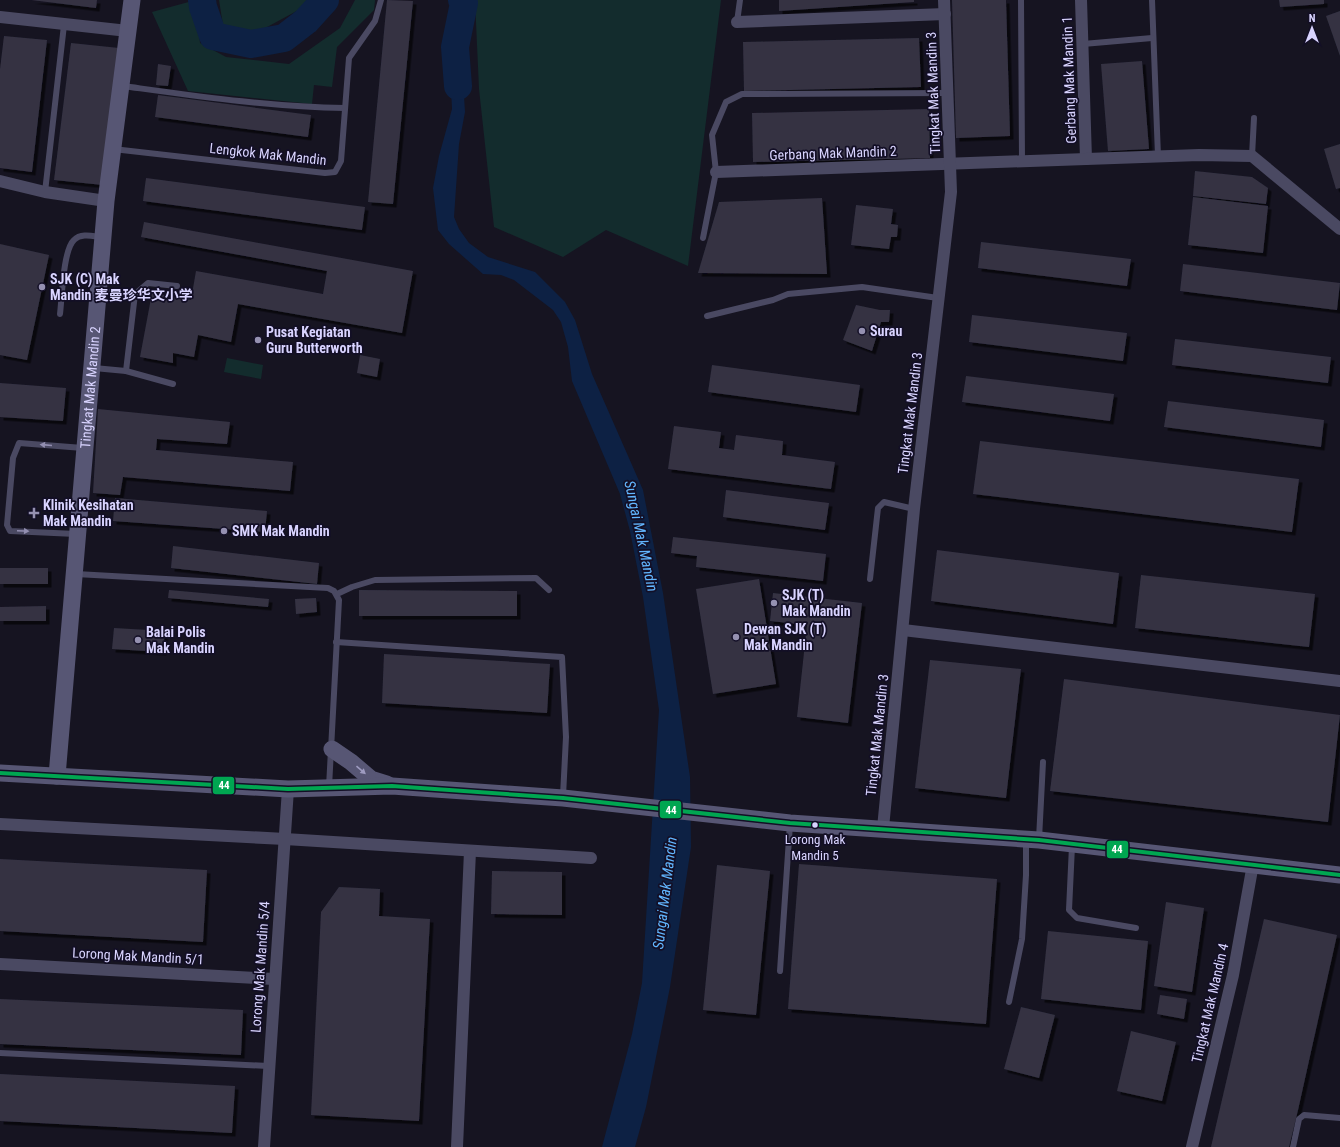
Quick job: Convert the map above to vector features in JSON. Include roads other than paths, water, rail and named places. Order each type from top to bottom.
[{"type":"street","name":"Tingkat Mak Mandin 2","points":[[57,776],[102,237],[132,0]]},
{"type":"street","name":"Tingkat Mak Mandin 3","points":[[883,828],[914,509],[951,192],[944,0]]},
{"type":"street","name":"Gerbang Mak Mandin 1","points":[[1081,0],[1086,159]]},
{"type":"street","points":[[737,22],[945,14]]},
{"type":"street","points":[[0,17],[128,31]]},
{"type":"street","name":"Gerbang Mak Mandin 2","points":[[716,172],[1158,156],[1252,156]]},
{"type":"street","points":[[1252,156],[1340,229]]},
{"type":"street","points":[[0,181],[45,192],[106,201]]},
{"type":"street","points":[[903,630],[1340,681]]},
{"type":"street","points":[[332,749],[351,762],[371,779],[392,786]]},
{"type":"street","points":[[0,773],[288,789],[392,786],[563,798],[632,804],[790,823],[883,828],[1032,840],[1340,875]]},
{"type":"street","name":"Lorong Mak Mandin 5/4","points":[[264,1147],[268,1066],[288,789]]},
{"type":"street","points":[[0,824],[285,839],[591,858]]},
{"type":"street","points":[[457,1147],[470,851]]},
{"type":"street","name":"Tingkat Mak Mandin 4","points":[[1192,1147],[1233,975],[1253,864]]},
{"type":"street","name":"Lorong Mak Mandin 5/1","points":[[0,964],[274,979]]},
{"type":"lane","name":"Lengkok Mak Mandin","points":[[112,149],[317,172],[336,172],[341,161],[349,58],[375,21],[381,0]]},
{"type":"lane","points":[[737,22],[740,0]]},
{"type":"lane","points":[[1021,0],[1022,161]]},
{"type":"lane","points":[[1152,0],[1152,38],[1158,156]]},
{"type":"lane","points":[[45,192],[64,25]]},
{"type":"lane","points":[[1083,44],[1152,38]]},
{"type":"lane","points":[[121,86],[255,103],[345,108]]},
{"type":"lane","points":[[703,238],[716,172],[712,135],[726,102],[742,94],[947,92]]},
{"type":"lane","points":[[1252,156],[1254,118]]},
{"type":"lane","points":[[60,314],[68,249],[74,240],[85,235],[102,237]]},
{"type":"lane","points":[[126,371],[135,294],[148,283],[177,286]]},
{"type":"lane","points":[[707,316],[773,300],[788,294],[862,287],[938,298]]},
{"type":"lane","points":[[98,291],[135,294]]},
{"type":"lane","points":[[92,368],[126,371],[173,384]]},
{"type":"lane","points":[[77,534],[10,531],[7,524],[13,458],[19,443],[85,448]]},
{"type":"lane","points":[[870,579],[878,508],[884,502],[914,509]]},
{"type":"lane","points":[[74,574],[328,588],[334,591],[337,594],[338,600],[329,787]]},
{"type":"lane","points":[[337,594],[352,587],[375,580],[536,578],[549,590]]},
{"type":"lane","points":[[336,642],[562,657],[566,737],[563,798]]},
{"type":"lane","points":[[1009,1002],[1022,939],[1026,875],[1043,762]]},
{"type":"lane","points":[[780,971],[790,823]]},
{"type":"lane","points":[[1072,844],[1069,910],[1077,918],[1136,928]]},
{"type":"lane","points":[[0,1053],[268,1066]]},
{"type":"lane","points":[[1293,1147],[1299,1119],[1304,1115],[1340,1118]]},
{"type":"water","points":[[455,47],[462,64],[465,112],[459,144],[454,217],[459,229],[469,243],[488,257],[535,272],[565,302],[575,320],[592,374],[643,490],[663,593],[690,777],[691,847],[670,987],[646,1107],[635,1147],[602,1147],[632,1034],[642,983],[659,710],[643,597],[630,531],[620,494],[572,381],[568,347],[561,322],[553,310],[514,280],[501,275],[483,274],[449,244],[438,230],[433,188],[439,156],[452,109],[450,65]]},
{"type":"waterway","name":"Sungai Mak Mandin","points":[[202,0],[213,36],[251,44],[284,38],[306,21],[325,0]]},
{"type":"waterway","name":"Sungai Mak Mandin","points":[[458,86],[455,47],[464,3],[462,0]]},
{"type":"place","name":"SJK (C) Mak Mandin 麦曼珍华文小学","points":[[42,287]]},
{"type":"place","name":"Surau","points":[[862,331]]},
{"type":"place","name":"Pusat Kegiatan Guru Butterworth","points":[[258,340]]},
{"type":"place","name":"Klinik Kesihatan Mak Mandin","points":[[34,513]]},
{"type":"place","name":"SMK Mak Mandin","points":[[224,531]]},
{"type":"place","name":"SJK (T) Mak Mandin","points":[[774,603]]},
{"type":"place","name":"Dewan SJK (T) Mak Mandin","points":[[736,637]]},
{"type":"place","name":"Balai Polis Mak Mandin","points":[[138,640]]},
{"type":"place","name":"Lorong Mak Mandin 5","points":[[815,825]]}]
